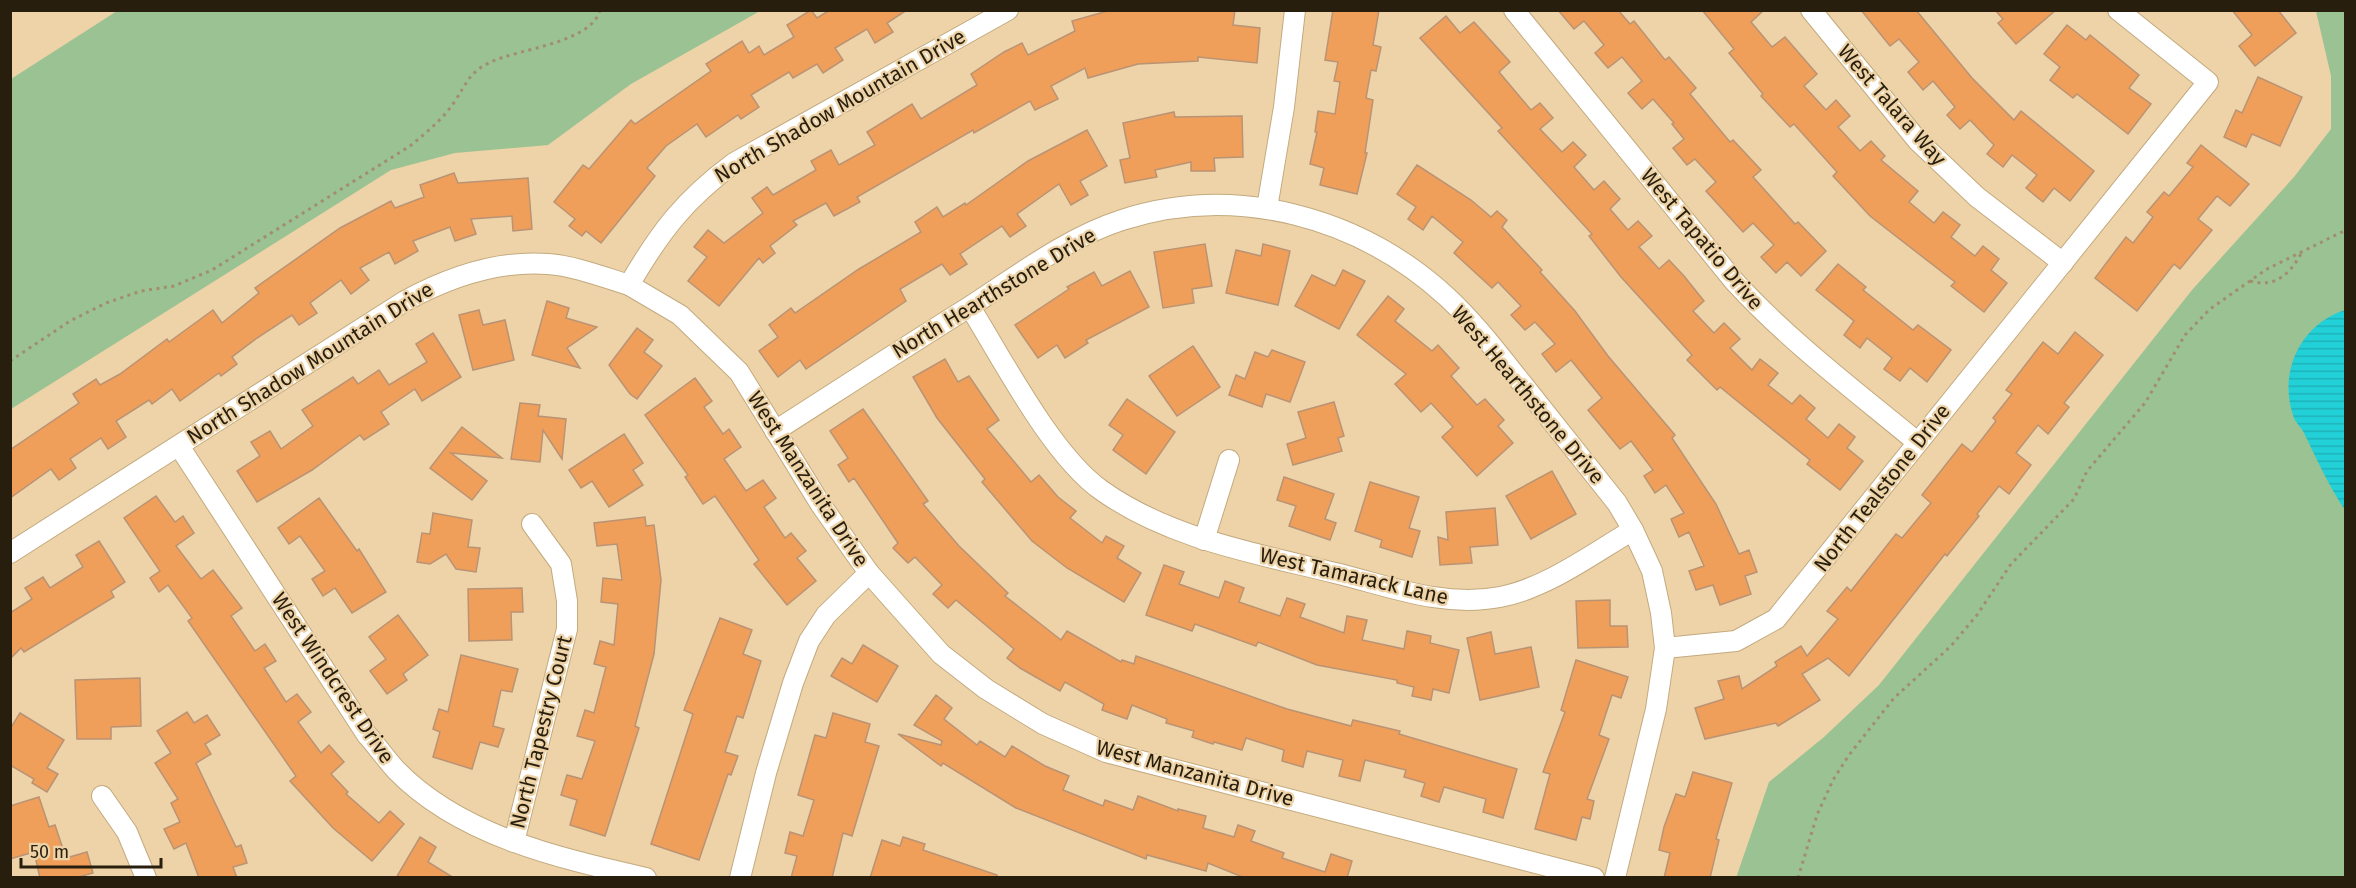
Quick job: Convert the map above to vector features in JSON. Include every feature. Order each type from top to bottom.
[{"type":"street","name":"North Shadow Mountain Drive","points":[[10,553],[405,301],[444,280],[479,270],[548,264],[590,273],[629,285],[656,238],[677,212],[705,184],[725,170],[1008,10]]},
{"type":"street","points":[[1267,208],[1284,107],[1295,10]]},
{"type":"street","name":"West Tapatio Drive","points":[[1514,10],[1734,281],[1761,311],[1797,344],[1917,442]]},
{"type":"street","name":"West Talara Way","points":[[1811,10],[1918,141],[1977,197],[2063,263]]},
{"type":"street","name":"North Tealstone Drive","points":[[1665,648],[1736,641],[1776,619],[2208,82],[2118,10]]},
{"type":"street","name":"North Hearthstone Drive","points":[[775,431],[1038,262],[1096,230],[1122,220],[1192,205],[1267,208]]},
{"type":"street","name":"West Hearthstone Drive","points":[[1267,208],[1336,226],[1382,248],[1446,296],[1475,325],[1617,503],[1633,530],[1652,571],[1661,613],[1665,648]]},
{"type":"street","name":"West Manzanita Drive","points":[[629,285],[680,315],[711,342],[739,372],[821,505],[869,573],[941,654],[986,689],[1043,724],[1106,752],[1594,878]]},
{"type":"street","name":"West Tamarack Lane","points":[[970,307],[1059,448],[1100,489],[1152,520],[1204,540],[1432,598],[1472,600],[1522,590],[1633,530]]},
{"type":"street","name":"West Windcrest Drive","points":[[179,446],[367,735],[397,771],[429,797],[465,821],[514,842],[621,875],[646,878]]},
{"type":"street","points":[[1204,540],[1229,460]]},
{"type":"street","name":"North Tapestry Court","points":[[514,842],[567,629],[567,601],[561,564],[532,524]]},
{"type":"street","points":[[741,878],[789,694],[809,641],[826,615],[869,573]]},
{"type":"street","points":[[1615,878],[1656,709],[1665,648]]},
{"type":"street","points":[[102,796],[127,832],[146,878]]},
{"type":"path","points":[[10,361],[70,321],[106,303],[141,291],[174,286],[212,270],[410,146],[435,125],[455,101],[468,76],[492,61],[555,43],[582,30],[598,16],[600,10]]},
{"type":"path","points":[[1798,878],[1817,814],[1833,780],[1850,755],[1894,698],[1951,646],[1989,598],[2011,564],[2074,499],[2087,471],[2145,403],[2185,335],[2210,309],[2250,281],[2304,250],[2346,230]]},
{"type":"path","points":[[2250,281],[2269,283],[2281,279],[2293,269],[2304,250]]},
{"type":"green space","points":[[117,11],[760,11],[631,84],[548,145],[455,153],[391,170],[11,409],[11,79]]},
{"type":"green space","points":[[2316,11],[2345,11],[2345,877],[1736,878],[1769,782],[1824,737],[1879,685],[2192,290],[2294,177],[2331,129],[2331,76]]},
{"type":"water","points":[[2346,310],[2345,510],[2294,418],[2289,384],[2291,367],[2305,338],[2329,317]]},
{"type":"building","points":[[811,10],[817,18],[830,10],[907,10],[887,23],[893,32],[875,43],[867,29],[835,48],[843,60],[823,73],[817,64],[793,78],[789,72],[751,95],[759,107],[741,119],[738,115],[706,137],[697,124],[666,146],[647,168],[655,176],[601,243],[586,231],[582,236],[569,226],[575,219],[554,202],[583,165],[589,169],[631,120],[635,124],[711,71],[706,64],[742,41],[749,53],[759,46],[764,55],[794,37],[787,25]]},
{"type":"building","points":[[1111,10],[1235,10],[1233,25],[1260,28],[1257,63],[1198,57],[1198,61],[1138,64],[1088,78],[1085,68],[1051,86],[1058,99],[1035,110],[1030,101],[974,133],[973,130],[857,197],[860,202],[834,216],[826,203],[793,221],[797,225],[770,246],[775,253],[763,263],[759,258],[719,306],[688,281],[707,257],[694,247],[708,230],[724,243],[763,213],[752,198],[767,187],[773,195],[816,170],[811,161],[831,150],[839,165],[875,145],[867,132],[912,104],[921,119],[977,85],[971,74],[1004,52],[1022,43],[1028,55],[1075,31],[1072,21]]},
{"type":"building","points":[[1333,10],[1379,10],[1373,45],[1381,47],[1376,71],[1371,70],[1366,98],[1373,100],[1365,153],[1367,153],[1357,194],[1320,185],[1324,168],[1310,164],[1317,132],[1315,132],[1318,111],[1335,114],[1340,82],[1334,81],[1338,62],[1325,60]]},
{"type":"building","points":[[1558,10],[1618,10],[1630,24],[1634,21],[1665,60],[1669,57],[1696,88],[1690,94],[1730,142],[1733,140],[1761,170],[1753,177],[1795,224],[1798,222],[1826,251],[1801,276],[1787,262],[1776,273],[1761,257],[1774,245],[1753,223],[1743,232],[1706,191],[1716,182],[1695,159],[1687,165],[1673,148],[1684,139],[1672,124],[1674,123],[1653,99],[1642,109],[1628,93],[1642,81],[1622,57],[1608,68],[1595,53],[1604,45],[1584,21],[1574,29]]},
{"type":"building","points":[[1702,10],[1764,10],[1751,22],[1772,47],[1785,37],[1817,74],[1804,86],[1826,110],[1836,100],[1850,116],[1838,127],[1860,151],[1871,141],[1885,156],[1881,160],[1918,191],[1909,202],[1934,223],[1943,212],[1960,225],[1951,237],[1975,256],[1983,246],[1999,259],[1991,270],[2007,283],[1984,312],[1951,286],[1955,282],[1870,216],[1833,176],[1837,172],[1794,124],[1790,127],[1761,96],[1763,94],[1729,53],[1734,49]]},
{"type":"building","points":[[1861,10],[1916,10],[1972,78],[2014,120],[2021,111],[2094,171],[2070,201],[2054,188],[2043,202],[2026,188],[2037,175],[2012,155],[2003,167],[1987,154],[1994,145],[1970,120],[1960,129],[1947,115],[1955,107],[1933,81],[1923,90],[1908,72],[1919,62],[1899,39],[1890,46]]},
{"type":"building","points":[[1995,10],[2056,10],[2016,44],[1998,23],[2003,19]]},
{"type":"building","points":[[2232,10],[2278,10],[2296,33],[2255,66],[2239,46],[2252,35]]},
{"type":"building","points":[[1446,16],[1460,33],[1474,22],[1510,62],[1499,72],[1531,110],[1540,103],[1553,118],[1540,129],[1562,152],[1573,142],[1586,155],[1574,167],[1594,190],[1604,181],[1620,199],[1610,209],[1628,230],[1638,221],[1652,236],[1639,247],[1659,269],[1669,260],[1684,276],[1704,301],[1693,311],[1714,333],[1724,323],[1740,339],[1730,348],[1752,370],[1760,359],[1778,373],[1768,385],[1792,404],[1800,395],[1815,408],[1806,419],[1828,438],[1839,424],[1855,437],[1847,448],[1863,461],[1840,490],[1807,464],[1810,460],[1720,387],[1717,390],[1687,360],[1692,355],[1621,277],[1589,236],[1592,234],[1498,131],[1502,128],[1420,38]]},
{"type":"building","points":[[2067,25],[2086,40],[2090,35],[2139,75],[2129,88],[2151,104],[2128,134],[2077,94],[2073,98],[2050,80],[2060,67],[2044,54]]},
{"type":"building","points":[[2258,77],[2302,97],[2280,146],[2252,134],[2246,147],[2224,137],[2236,110],[2242,113]]},
{"type":"building","points":[[1174,112],[1175,117],[1242,116],[1243,157],[1214,158],[1215,171],[1191,171],[1191,162],[1155,170],[1157,177],[1125,183],[1120,160],[1130,158],[1123,123]]},
{"type":"building","points":[[1087,130],[1107,166],[1080,181],[1088,195],[1071,205],[1059,184],[1017,214],[1026,226],[1010,237],[1002,226],[960,254],[967,264],[950,275],[942,264],[900,289],[906,301],[806,369],[800,360],[778,377],[759,351],[778,337],[769,325],[791,308],[795,313],[859,269],[921,232],[915,222],[937,207],[943,217],[965,203],[966,205],[1028,161]]},
{"type":"building","points":[[2201,145],[2249,184],[2230,206],[2217,196],[2198,219],[2212,230],[2180,269],[2174,264],[2137,311],[2095,278],[2126,237],[2133,243],[2153,217],[2147,212],[2164,192],[2169,196],[2193,167],[2187,163]]},
{"type":"building","points":[[1417,165],[1471,200],[1491,217],[1497,211],[1507,220],[1502,227],[1542,270],[1540,272],[1575,311],[1608,356],[1675,435],[1672,438],[1716,504],[1739,554],[1749,550],[1757,572],[1745,576],[1751,594],[1720,605],[1713,585],[1696,590],[1689,571],[1704,566],[1689,532],[1679,537],[1671,519],[1684,513],[1666,485],[1655,493],[1644,476],[1653,470],[1631,441],[1620,449],[1588,410],[1602,398],[1571,360],[1556,372],[1542,354],[1555,344],[1535,322],[1525,330],[1511,315],[1521,306],[1498,282],[1492,288],[1454,253],[1463,242],[1432,216],[1423,230],[1408,219],[1416,207],[1397,194]]},
{"type":"building","points":[[454,173],[458,183],[528,178],[532,229],[513,231],[512,216],[471,219],[476,234],[455,241],[450,227],[413,241],[418,251],[395,264],[389,252],[360,268],[369,280],[351,294],[341,280],[310,303],[317,313],[299,325],[292,315],[232,357],[237,364],[221,376],[219,373],[180,401],[172,389],[152,404],[149,400],[116,421],[126,437],[108,449],[101,438],[70,459],[76,468],[59,480],[51,469],[10,498],[10,450],[79,403],[73,394],[96,379],[100,385],[120,374],[167,339],[169,342],[213,310],[222,323],[259,293],[255,288],[340,228],[391,201],[395,208],[424,197],[420,185]]},
{"type":"building","points":[[1205,244],[1212,286],[1192,289],[1194,303],[1163,308],[1154,252]]},
{"type":"building","points":[[1263,244],[1290,251],[1278,305],[1226,293],[1236,250],[1261,256]]},
{"type":"building","points":[[1838,264],[1866,287],[1863,290],[1913,330],[1918,325],[1951,350],[1927,382],[1910,368],[1900,381],[1884,369],[1892,358],[1867,338],[1860,348],[1844,335],[1854,321],[1816,290]]},
{"type":"building","points":[[1343,270],[1365,281],[1339,329],[1295,306],[1312,275],[1335,286]]},
{"type":"building","points":[[1130,271],[1149,307],[1086,340],[1088,343],[1065,358],[1057,345],[1038,358],[1015,325],[1069,289],[1067,287],[1094,272],[1102,286]]},
{"type":"building","points":[[1388,296],[1404,309],[1395,321],[1432,351],[1438,345],[1459,368],[1451,376],[1477,405],[1485,399],[1504,420],[1498,426],[1513,443],[1477,476],[1442,437],[1453,427],[1431,403],[1421,412],[1395,384],[1406,374],[1357,335]]},
{"type":"building","points":[[547,301],[569,308],[566,318],[597,327],[567,348],[580,368],[532,355]]},
{"type":"building","points":[[479,310],[483,325],[505,320],[514,360],[473,370],[459,315]]},
{"type":"building","points":[[637,328],[653,340],[644,352],[662,366],[637,399],[630,394],[609,365]]},
{"type":"building","points":[[2075,332],[2103,355],[2064,403],[2069,407],[2048,434],[2038,425],[2016,453],[2031,465],[2009,494],[1999,486],[1977,514],[1979,516],[1947,556],[1945,554],[1849,676],[1828,658],[1802,674],[1820,700],[1778,726],[1776,723],[1705,739],[1695,708],[1724,699],[1718,681],[1739,676],[1742,689],[1777,666],[1775,662],[1801,646],[1807,656],[1838,619],[1827,611],[1847,587],[1851,591],[1896,534],[1902,538],[1931,503],[1922,495],[1962,444],[1972,452],[1996,421],[1993,418],[2012,394],[2006,390],[2043,342],[2058,354]]},
{"type":"building","points":[[433,333],[461,377],[422,401],[415,389],[381,412],[389,424],[364,440],[360,435],[312,470],[257,502],[237,471],[260,456],[251,442],[270,431],[281,449],[313,426],[302,410],[353,377],[358,384],[379,370],[389,385],[427,362],[416,344]]},
{"type":"building","points":[[1193,346],[1220,387],[1177,416],[1149,376]]},
{"type":"building","points":[[1272,350],[1305,362],[1290,402],[1266,394],[1262,407],[1229,395],[1236,375],[1245,379],[1255,352],[1268,357]]},
{"type":"building","points":[[945,359],[958,382],[969,376],[999,420],[987,429],[1031,482],[1039,475],[1058,497],[1076,511],[1070,518],[1102,543],[1106,536],[1124,546],[1117,558],[1141,573],[1124,602],[1067,568],[1032,541],[982,482],[985,479],[937,418],[913,377]]},
{"type":"building","points":[[695,378],[712,401],[704,407],[723,434],[729,429],[741,447],[724,459],[746,491],[763,480],[776,498],[764,507],[785,538],[791,533],[806,551],[797,558],[816,581],[787,605],[754,564],[759,560],[715,496],[703,504],[685,477],[688,475],[645,415]]},
{"type":"building","points":[[1127,399],[1175,432],[1146,474],[1113,450],[1123,435],[1109,425]]},
{"type":"building","points":[[1334,402],[1344,436],[1338,438],[1342,451],[1293,465],[1287,444],[1306,438],[1298,412]]},
{"type":"building","points":[[520,403],[540,405],[538,416],[566,419],[562,459],[543,430],[540,462],[511,459]]},
{"type":"building","points":[[863,409],[928,501],[923,504],[959,546],[1008,593],[1005,596],[1061,640],[1067,631],[1121,662],[1122,660],[1134,664],[1136,656],[1287,709],[1351,726],[1353,720],[1400,731],[1399,734],[1517,769],[1503,818],[1483,812],[1486,799],[1444,787],[1439,802],[1421,796],[1425,783],[1404,777],[1406,770],[1365,760],[1360,781],[1339,776],[1343,760],[1307,751],[1303,767],[1282,761],[1284,750],[1246,738],[1242,750],[1214,742],[1213,744],[1192,737],[1194,731],[1166,723],[1167,719],[1132,705],[1127,719],[1102,710],[1104,704],[1065,682],[1060,691],[1020,668],[1007,658],[1014,649],[956,600],[948,608],[933,594],[942,585],[915,557],[908,563],[893,548],[898,543],[854,478],[849,482],[838,465],[848,458],[830,431]]},
{"type":"building","points":[[462,427],[502,458],[451,453],[487,481],[472,500],[430,468]]},
{"type":"building","points":[[624,434],[643,463],[633,470],[643,485],[609,507],[592,481],[581,488],[569,470]]},
{"type":"building","points":[[1552,471],[1576,514],[1531,539],[1506,496]]},
{"type":"building","points":[[1284,477],[1334,494],[1325,519],[1336,523],[1330,540],[1289,526],[1296,506],[1277,500]]},
{"type":"building","points":[[1370,482],[1419,497],[1409,528],[1420,531],[1412,557],[1380,547],[1382,540],[1355,531]]},
{"type":"building","points":[[156,496],[175,522],[183,516],[194,533],[176,546],[201,579],[213,570],[242,608],[231,616],[255,651],[265,644],[276,661],[264,668],[286,702],[297,694],[311,712],[298,722],[321,753],[329,745],[344,762],[331,774],[348,792],[346,794],[379,823],[390,811],[404,824],[372,861],[333,828],[290,781],[296,776],[188,621],[192,618],[168,585],[159,592],[150,578],[160,571],[124,518]]},
{"type":"building","points":[[319,498],[357,551],[359,549],[386,592],[352,613],[335,588],[323,596],[312,579],[325,571],[300,536],[289,544],[278,528]]},
{"type":"building","points":[[1495,508],[1498,545],[1470,547],[1472,563],[1440,565],[1438,537],[1448,540],[1446,512]]},
{"type":"building","points":[[433,513],[472,520],[468,547],[480,548],[476,572],[456,569],[446,554],[430,564],[417,562],[422,533],[430,534]]},
{"type":"building","points":[[645,517],[646,526],[654,525],[661,580],[654,654],[635,726],[639,728],[605,836],[570,825],[577,800],[561,795],[567,775],[582,779],[595,741],[577,736],[585,710],[594,713],[606,667],[594,664],[600,641],[614,645],[618,604],[601,602],[603,578],[622,580],[617,544],[597,546],[594,523]]},
{"type":"building","points":[[99,541],[125,582],[111,591],[114,597],[24,652],[21,648],[10,659],[10,613],[32,599],[25,588],[43,577],[50,588],[83,567],[76,555]]},
{"type":"building","points":[[1164,565],[1184,572],[1179,584],[1219,598],[1225,581],[1244,588],[1239,602],[1280,616],[1287,598],[1305,604],[1300,617],[1344,633],[1347,616],[1367,620],[1362,640],[1404,649],[1407,631],[1431,636],[1430,643],[1459,650],[1449,693],[1433,689],[1431,700],[1412,696],[1414,687],[1397,683],[1397,680],[1317,665],[1258,642],[1256,646],[1195,624],[1192,631],[1146,615]]},
{"type":"building","points":[[522,588],[523,612],[511,612],[512,640],[469,641],[468,589]]},
{"type":"building","points":[[1610,600],[1610,626],[1627,626],[1628,647],[1578,648],[1576,601]]},
{"type":"building","points":[[398,615],[428,655],[403,674],[407,680],[387,694],[370,671],[386,659],[369,637]]},
{"type":"building","points":[[720,618],[752,630],[743,654],[761,661],[743,718],[737,716],[725,752],[738,756],[731,775],[728,774],[699,860],[651,844],[693,714],[684,710]]},
{"type":"building","points":[[1491,632],[1495,654],[1531,647],[1539,687],[1480,700],[1467,638]]},
{"type":"building","points":[[863,645],[898,666],[877,702],[831,676],[842,658],[852,664]]},
{"type":"building","points":[[461,655],[518,669],[512,692],[501,690],[493,726],[504,729],[498,747],[480,742],[472,769],[433,757],[440,732],[433,729],[439,709],[448,712]]},
{"type":"building","points":[[1576,660],[1628,677],[1621,698],[1612,695],[1599,735],[1609,739],[1587,799],[1594,801],[1590,819],[1582,817],[1576,840],[1535,829],[1550,774],[1543,772],[1565,712],[1561,710]]},
{"type":"building","points":[[140,678],[141,726],[111,727],[111,739],[77,739],[75,680]]},
{"type":"building","points":[[936,695],[952,708],[944,719],[977,745],[980,741],[1005,757],[1012,746],[1045,766],[1069,776],[1063,790],[1103,806],[1105,800],[1133,810],[1138,796],[1178,811],[1178,809],[1206,816],[1203,828],[1234,837],[1238,825],[1255,831],[1251,841],[1284,853],[1282,858],[1325,872],[1331,854],[1352,861],[1347,878],[1245,878],[1208,863],[1206,871],[1147,855],[1146,859],[1016,808],[943,763],[941,766],[898,734],[941,745],[942,741],[914,725]]},
{"type":"building","points":[[187,712],[194,723],[207,715],[220,735],[205,744],[211,754],[196,763],[236,847],[241,845],[247,863],[233,867],[237,878],[199,878],[186,843],[174,849],[164,829],[180,822],[171,803],[178,799],[155,763],[171,753],[157,731]]},
{"type":"building","points":[[20,713],[64,740],[47,768],[58,774],[47,792],[32,783],[34,779],[10,765],[10,729]]},
{"type":"building","points":[[833,713],[870,724],[865,742],[879,746],[852,836],[843,833],[832,878],[791,878],[797,856],[785,853],[790,832],[803,836],[814,800],[798,795],[815,735],[826,738]]},
{"type":"building","points":[[1693,772],[1732,783],[1716,839],[1719,840],[1710,878],[1664,878],[1670,853],[1659,850],[1664,827],[1676,794],[1685,797]]},
{"type":"building","points":[[39,797],[49,827],[55,825],[66,858],[87,852],[93,873],[75,878],[40,878],[34,852],[10,859],[10,806]]},
{"type":"building","points":[[420,837],[436,847],[428,862],[454,878],[396,878]]},
{"type":"building","points":[[903,837],[925,844],[923,850],[997,875],[997,878],[870,878],[882,840],[900,846]]}]
